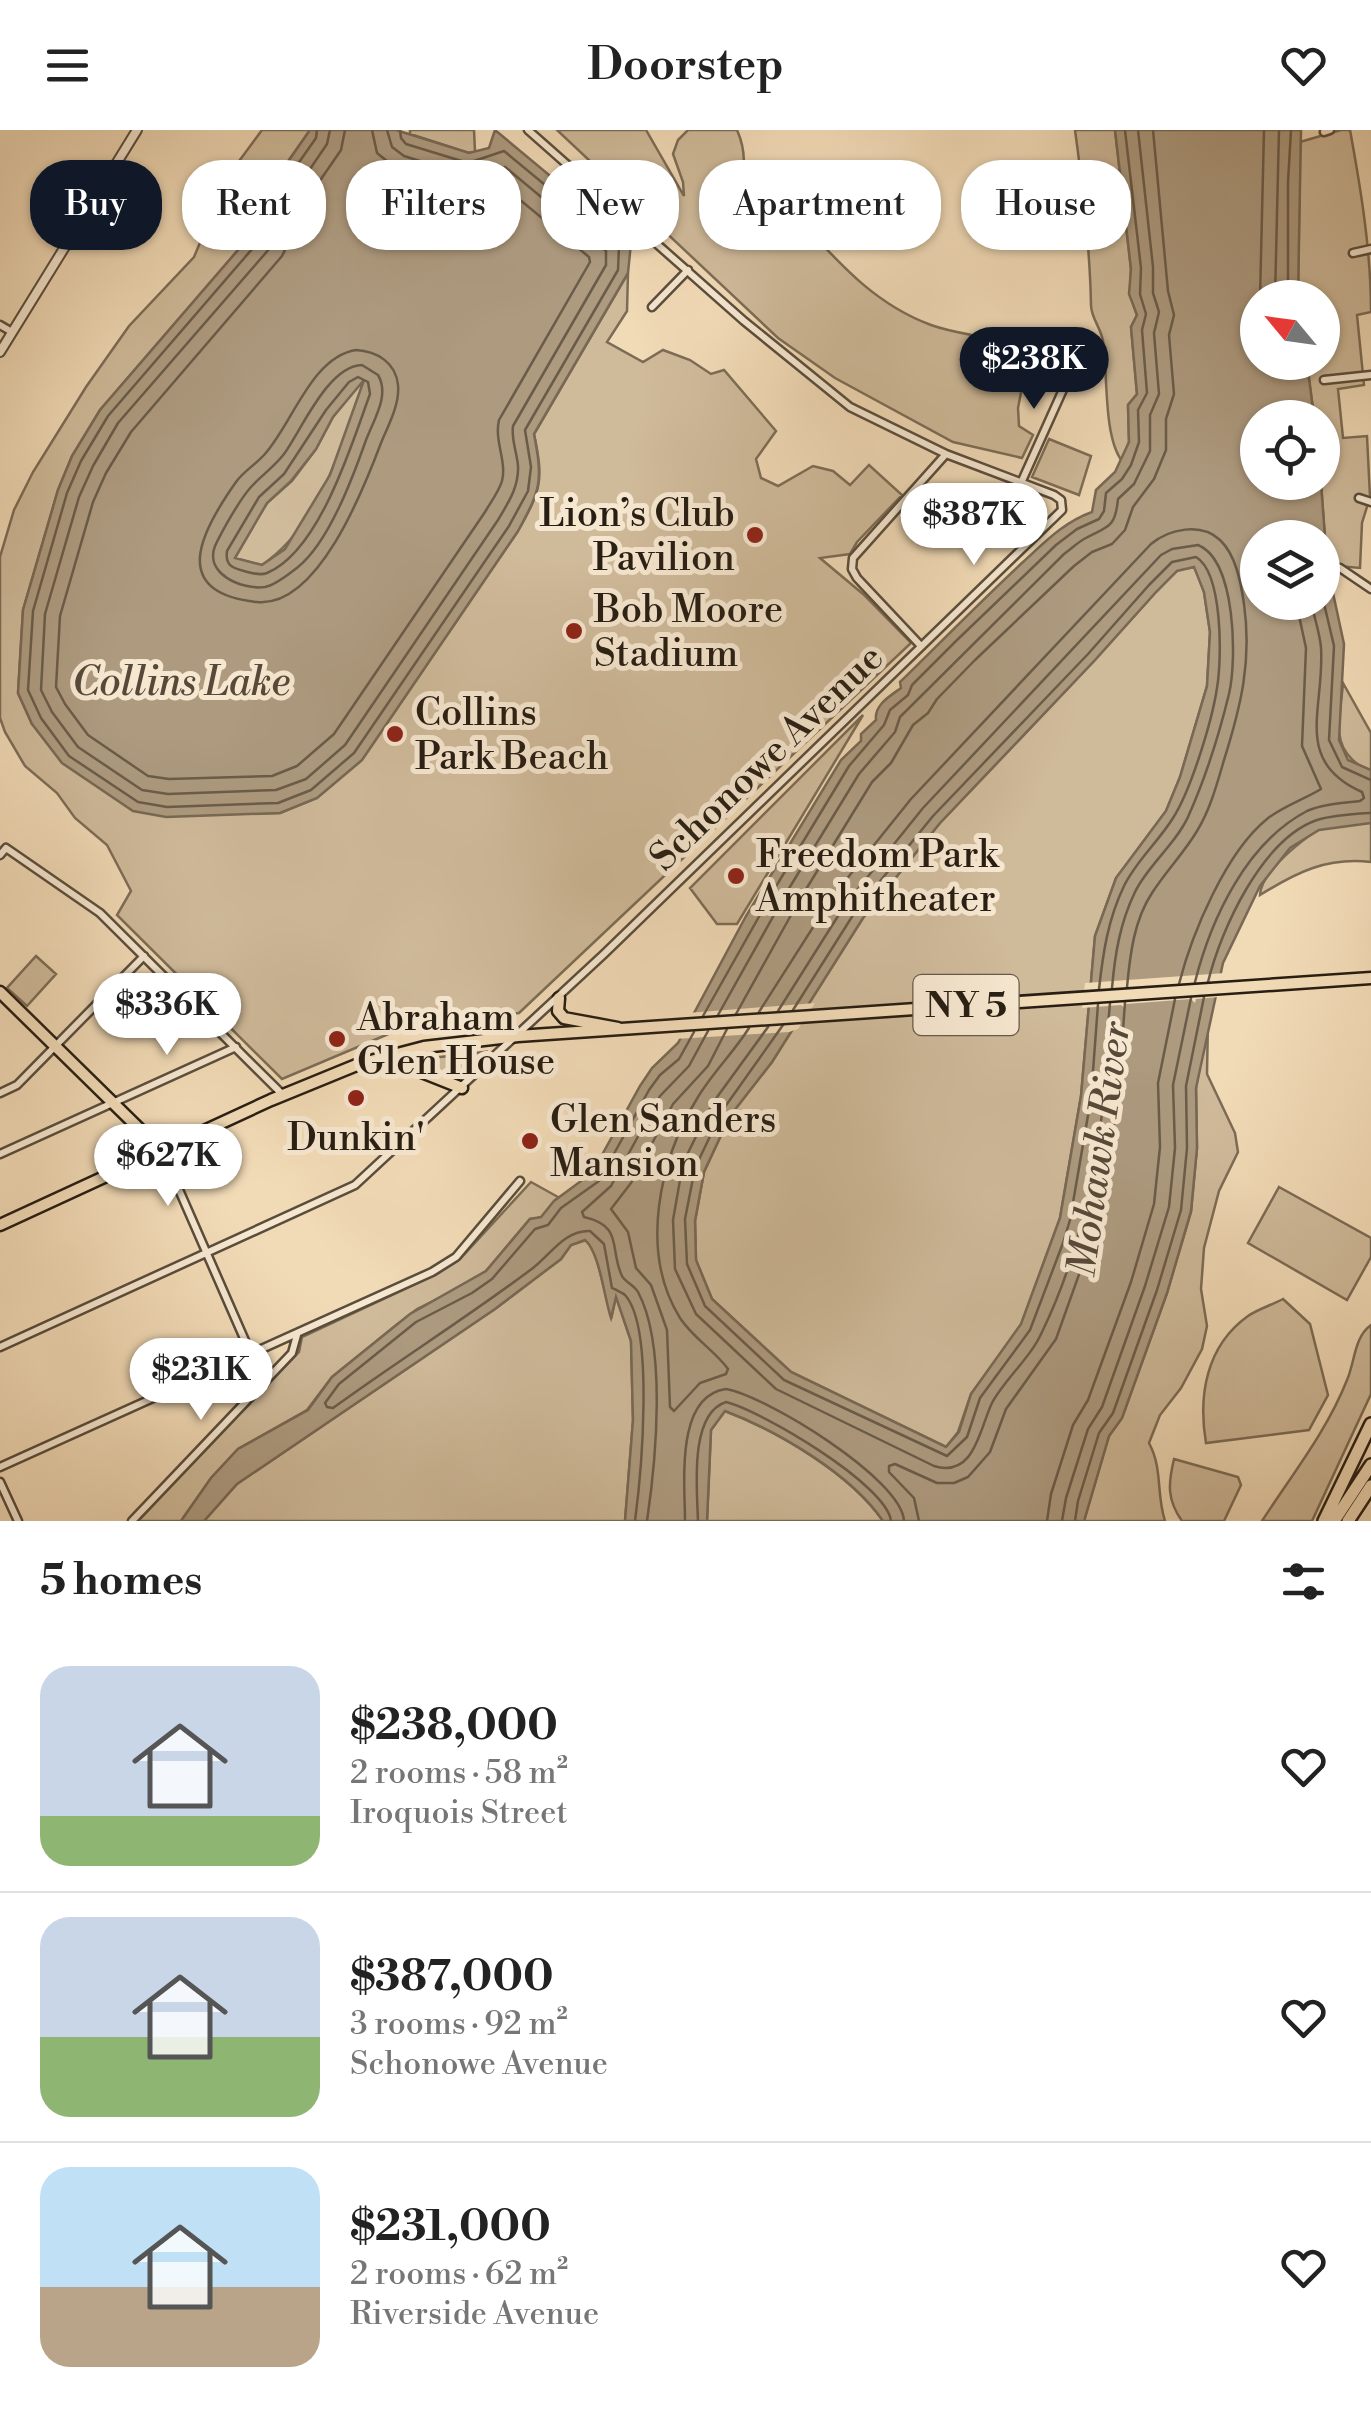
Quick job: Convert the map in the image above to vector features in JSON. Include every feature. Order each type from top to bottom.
[{"type":"highway","points":[[1324,1521],[1371,1424]]},
{"type":"highway","points":[[1334,1521],[1371,1465]]},
{"type":"highway","points":[[1348,1521],[1371,1486]]},
{"type":"main road","name":"NY 5","points":[[0,1225],[283,1095],[376,1060],[424,1047],[518,1036],[1371,978]]},
{"type":"main road","points":[[0,992],[162,1151]]},
{"type":"main road","points":[[558,998],[558,1011],[564,1018],[624,1030]]},
{"type":"main road","points":[[376,1060],[399,1063],[462,1088]]},
{"type":"street","points":[[0,352],[137,130]]},
{"type":"street","points":[[528,130],[787,357],[850,407],[946,454],[1020,483],[1070,374],[1080,366]]},
{"type":"street","points":[[1353,253],[1371,250]]},
{"type":"street","points":[[652,307],[688,270]]},
{"type":"street","points":[[0,325],[12,332]]},
{"type":"street","points":[[1340,378],[1371,375]]},
{"type":"street","points":[[920,646],[852,569],[863,544],[946,454]]},
{"type":"street","name":"Schonowe Avenue","points":[[0,1347],[354,1185],[558,998],[1062,510],[1060,500],[1020,483]]},
{"type":"street","points":[[1359,498],[1371,502]]},
{"type":"street","points":[[1340,568],[1371,589]]},
{"type":"street","points":[[0,855],[6,848],[100,913],[283,1095]]},
{"type":"street","points":[[0,1093],[16,1085],[144,956]]},
{"type":"street","points":[[0,1154],[236,1047]]},
{"type":"street","points":[[162,1151],[264,1384]]},
{"type":"street","points":[[0,1468],[432,1272],[456,1257],[520,1181]]},
{"type":"street","points":[[132,1521],[292,1353],[297,1336]]},
{"type":"street","points":[[0,1482],[18,1521]]},
{"type":"shaded area","points":[[262,130],[310,130],[289,160],[240,160]]},
{"type":"shaded area","points":[[410,130],[474,130],[475,151],[469,153],[410,134]]},
{"type":"shaded area","points":[[557,130],[646,130],[663,160],[589,160]]},
{"type":"shaded area","points":[[688,130],[737,130],[743,148],[744,160],[699,160],[699,250],[828,250],[872,292],[910,316],[1029,352],[1018,408],[1019,426],[1033,435],[1022,458],[953,442],[835,378],[778,338],[679,245],[679,187],[684,196],[679,160],[673,154],[678,140]]},
{"type":"shaded area","points":[[1075,130],[1115,130],[1118,160],[1079,160]]},
{"type":"shaded area","points":[[1350,130],[1365,221],[1371,312],[1357,315],[1364,385],[1338,389],[1339,400],[1312,400],[1309,380],[1340,380],[1340,280],[1298,280],[1300,142]]},
{"type":"shaded area","points":[[197,250],[238,250],[100,410],[72,456],[58,490],[23,610],[18,693],[32,724],[225,814],[280,813],[317,798],[362,760],[518,531],[538,485],[534,434],[628,273],[627,311],[607,342],[643,362],[663,350],[690,360],[711,374],[724,370],[776,431],[756,459],[761,478],[778,486],[813,466],[833,471],[850,485],[869,465],[902,495],[850,554],[820,558],[863,594],[911,643],[519,1013],[405,1027],[282,1079],[117,915],[131,891],[107,845],[25,766],[0,718],[0,557],[14,510],[86,387],[129,326]]},
{"type":"shaded area","points":[[1088,250],[1129,250],[1130,294],[1137,315],[1131,327],[1137,394],[1128,405],[1129,442],[1122,461],[1112,436],[1103,341],[1091,310]]},
{"type":"shaded area","points":[[366,376],[328,480],[300,527],[262,565],[234,558],[267,503],[292,481],[333,417]]},
{"type":"shaded area","points":[[1340,409],[1343,438],[1367,436],[1370,497],[1362,523],[1360,568],[1340,566],[1340,520],[1324,520],[1322,500],[1340,500]]},
{"type":"shaded area","points":[[1049,439],[1091,456],[1079,495],[1032,477]]},
{"type":"shaded area","points":[[1195,567],[1204,592],[1210,632],[1207,686],[1166,811],[1116,878],[1095,936],[1081,1096],[1060,1218],[1021,1325],[971,1394],[958,1432],[946,1447],[791,1372],[712,1299],[696,1260],[695,1221],[704,1172],[730,1116],[772,1062],[863,918],[940,823],[1177,570]]},
{"type":"shaded area","points":[[1343,683],[1371,733],[1368,771],[1347,754],[1339,734]]},
{"type":"shaded area","points":[[863,715],[737,924],[717,924],[690,888]]},
{"type":"shaded area","points":[[1371,791],[1371,862],[1326,864],[1287,879],[1260,895],[1274,867],[1288,853]]},
{"type":"shaded area","points":[[36,956],[56,974],[27,1006],[7,988]]},
{"type":"shaded area","points":[[1208,1020],[1207,1074],[1235,1133],[1238,1152],[1219,1191],[1204,1248],[1201,1289],[1207,1326],[1202,1349],[1181,1388],[1160,1415],[1149,1443],[1156,1462],[1165,1521],[1084,1521],[1109,1436],[1122,1418],[1191,1212],[1197,1148],[1196,1088]]},
{"type":"shaded area","points":[[485,1052],[456,1082],[412,1064],[431,1058]]},
{"type":"shaded area","points":[[531,1182],[558,1197],[541,1218],[530,1219],[486,1271],[417,1309],[332,1377],[307,1410],[238,1449],[211,1478],[181,1521],[138,1521],[299,1352],[302,1337],[437,1274],[460,1259]]},
{"type":"shaded area","points":[[1279,1187],[1371,1238],[1371,1257],[1347,1300],[1248,1243]]},
{"type":"shaded area","points":[[586,1240],[594,1253],[612,1315],[616,1296],[631,1341],[633,1420],[625,1521],[204,1521],[237,1484],[495,1309],[561,1259],[571,1245]]},
{"type":"shaded area","points":[[1283,1299],[1310,1324],[1328,1395],[1309,1430],[1206,1443],[1203,1408],[1214,1357],[1234,1328],[1248,1316]]},
{"type":"shaded area","points":[[1371,1325],[1371,1394],[1312,1521],[1262,1521],[1329,1417],[1347,1380],[1358,1343]]},
{"type":"shaded area","points":[[725,1411],[767,1430],[833,1471],[883,1521],[707,1521],[711,1430]]},
{"type":"shaded area","points":[[1174,1459],[1238,1477],[1241,1485],[1224,1521],[1182,1521],[1170,1492]]},
{"type":"water","name":"Collins Lake","points":[[310,130],[396,130],[469,153],[489,148],[495,130],[541,168],[541,250],[630,250],[628,273],[534,434],[538,484],[518,531],[362,760],[317,798],[280,813],[166,817],[133,811],[62,763],[32,724],[18,693],[23,610],[58,490],[72,456],[100,410],[238,250],[326,250],[326,160],[289,160]],"holes":[[[364,380],[330,475],[285,549],[262,565],[235,558],[267,503],[291,481],[316,449],[333,417]]]},
{"type":"water","name":"Mohawk River","points":[[1115,130],[1301,130],[1298,280],[1240,280],[1240,380],[1309,380],[1312,400],[1240,400],[1240,500],[1322,500],[1324,520],[1240,520],[1240,620],[1339,620],[1344,644],[1339,740],[1348,760],[1371,770],[1371,823],[1319,830],[1290,848],[1260,886],[1223,963],[1196,1088],[1197,1148],[1191,1211],[1167,1293],[1122,1418],[1109,1436],[1084,1521],[883,1521],[852,1487],[812,1456],[725,1411],[711,1430],[707,1521],[625,1521],[633,1420],[631,1341],[616,1297],[611,1318],[598,1265],[585,1240],[571,1245],[561,1259],[495,1309],[237,1484],[204,1521],[181,1521],[211,1478],[238,1449],[308,1410],[332,1377],[410,1314],[486,1271],[530,1219],[541,1217],[554,1201],[592,1173],[640,1086],[678,1043],[746,916],[841,760],[876,720],[880,705],[1039,547],[1092,512],[1096,490],[1115,472],[1129,442],[1128,405],[1137,394],[1131,327],[1137,315],[1129,294],[1131,160],[1118,160]],"holes":[[[1194,567],[1204,592],[1210,632],[1207,686],[1180,777],[1166,811],[1116,878],[1095,936],[1081,1096],[1060,1218],[1021,1324],[971,1394],[959,1432],[946,1447],[791,1372],[712,1299],[696,1260],[695,1221],[704,1172],[730,1116],[772,1062],[863,918],[940,823],[1177,571]]]},
{"type":"pier","points":[[1225,973],[1219,997],[1196,999],[1195,1003],[1191,999],[1126,1004],[1125,1008],[1082,1008],[1085,983]]},
{"type":"pier","points":[[815,1003],[798,1029],[789,1032],[675,1039],[687,1013]]},
{"type":"place","name":"Lion’s Club Pavilion","points":[[755,535]]},
{"type":"place","name":"Bob Moore Stadium","points":[[574,631]]},
{"type":"place","name":"Collins Park Beach","points":[[395,734]]},
{"type":"place","name":"Freedom Park Amphitheater","points":[[736,876]]},
{"type":"place","name":"Abraham Glen House","points":[[337,1039]]},
{"type":"place","name":"Dunkin'","points":[[356,1098]]},
{"type":"place","name":"Glen Sanders Mansion","points":[[530,1141]]}]
